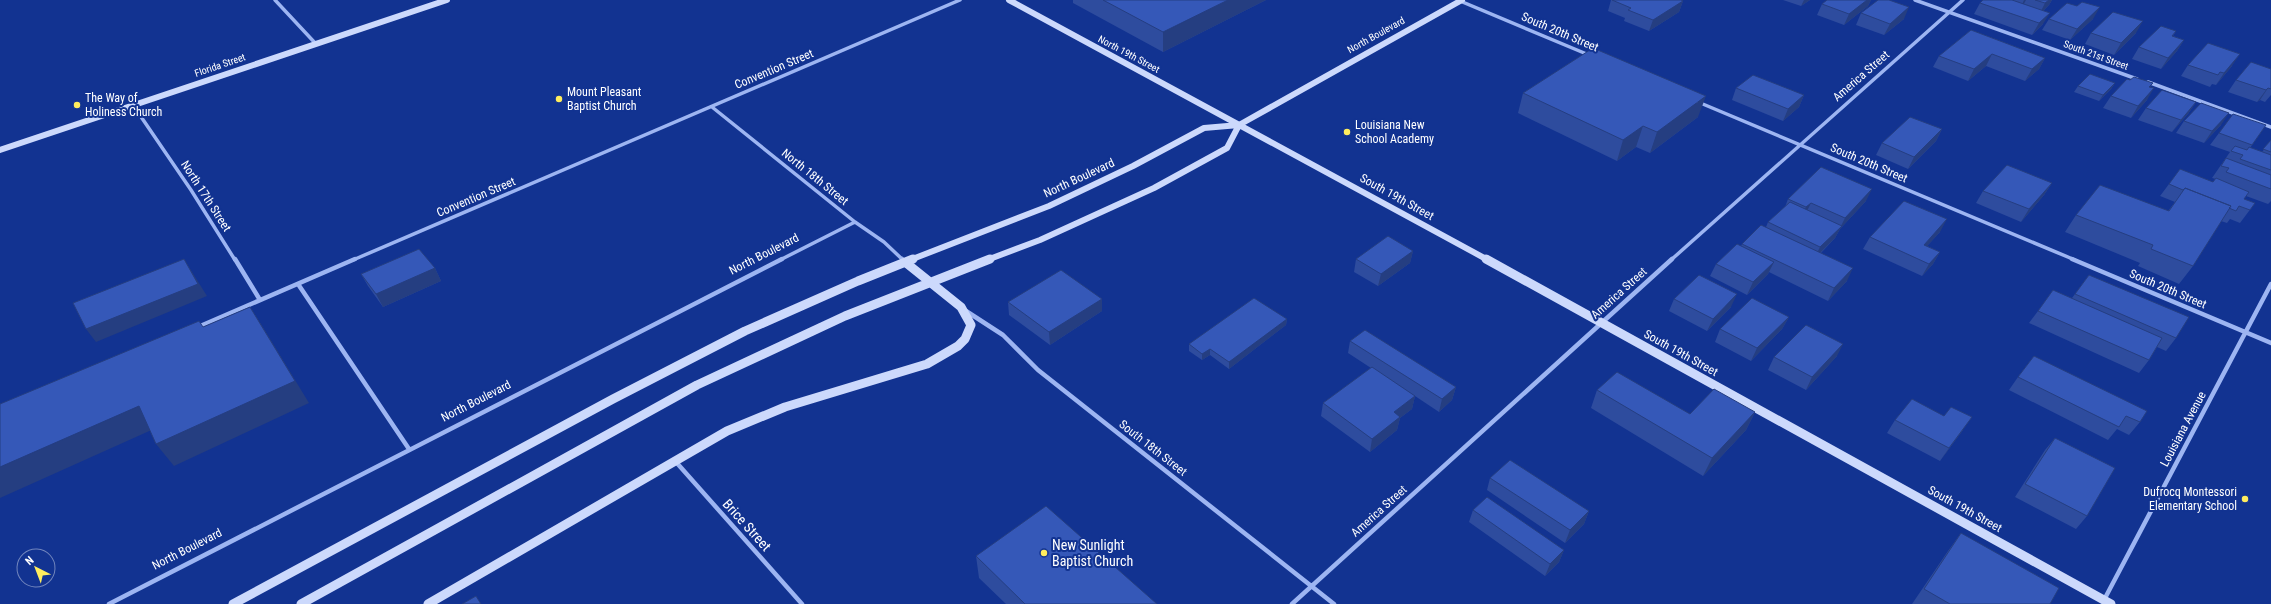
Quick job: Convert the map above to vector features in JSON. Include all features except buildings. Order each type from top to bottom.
[{"type":"street","points":[[275,0],[316,44]]},
{"type":"street","name":"Florida Street","points":[[0,150],[447,0]]},
{"type":"street","name":"Convention Street","points":[[192,330],[960,0]]},
{"type":"street","name":"North 19th Street","points":[[1009,0],[1239,125]]},
{"type":"street","name":"North Boulevard","points":[[233,604],[613,399],[738,335],[905,262],[1056,203],[1133,166],[1204,128],[1239,125],[1461,0]]},
{"type":"street","name":"South 20th Street","points":[[1461,0],[1591,56]]},
{"type":"street","name":"South 21st Street","points":[[1915,0],[2271,126]]},
{"type":"street","name":"America Street","points":[[1292,604],[1799,144],[1963,0]]},
{"type":"street","name":"South 20th Street","points":[[1691,99],[2271,343]]},
{"type":"street","name":"North 17th Street","points":[[133,105],[191,190],[260,300]]},
{"type":"street","name":"North 18th Street","points":[[712,107],[855,222],[884,242],[905,262]]},
{"type":"street","points":[[301,604],[697,386],[803,335],[1040,240],[1154,188],[1227,148],[1239,125]]},
{"type":"street","name":"South 19th Street","points":[[1239,125],[2105,603]]},
{"type":"street","name":"North Boulevard","points":[[109,604],[409,449],[855,222]]},
{"type":"street","points":[[428,604],[752,419],[785,407],[927,364],[951,351],[965,339],[971,325],[961,307],[905,262]]},
{"type":"street","points":[[298,284],[409,449]]},
{"type":"street","name":"Louisiana Avenue","points":[[2105,603],[2271,284]]},
{"type":"street","name":"South 18th Street","points":[[961,307],[1002,335],[1038,370],[1334,604]]},
{"type":"street","name":"Brice Street","points":[[675,462],[802,604]]},
{"type":"place","name":"Mount Pleasant Baptist Church","points":[[559,99]]},
{"type":"place","name":"The Way of Holiness Church","points":[[77,105]]},
{"type":"place","name":"Louisiana New School Academy","points":[[1347,132]]},
{"type":"place","name":"Dufrocq Montessori Elementary School","points":[[2245,499]]},
{"type":"place","name":"New Sunlight Baptist Church","points":[[1044,553]]}]
